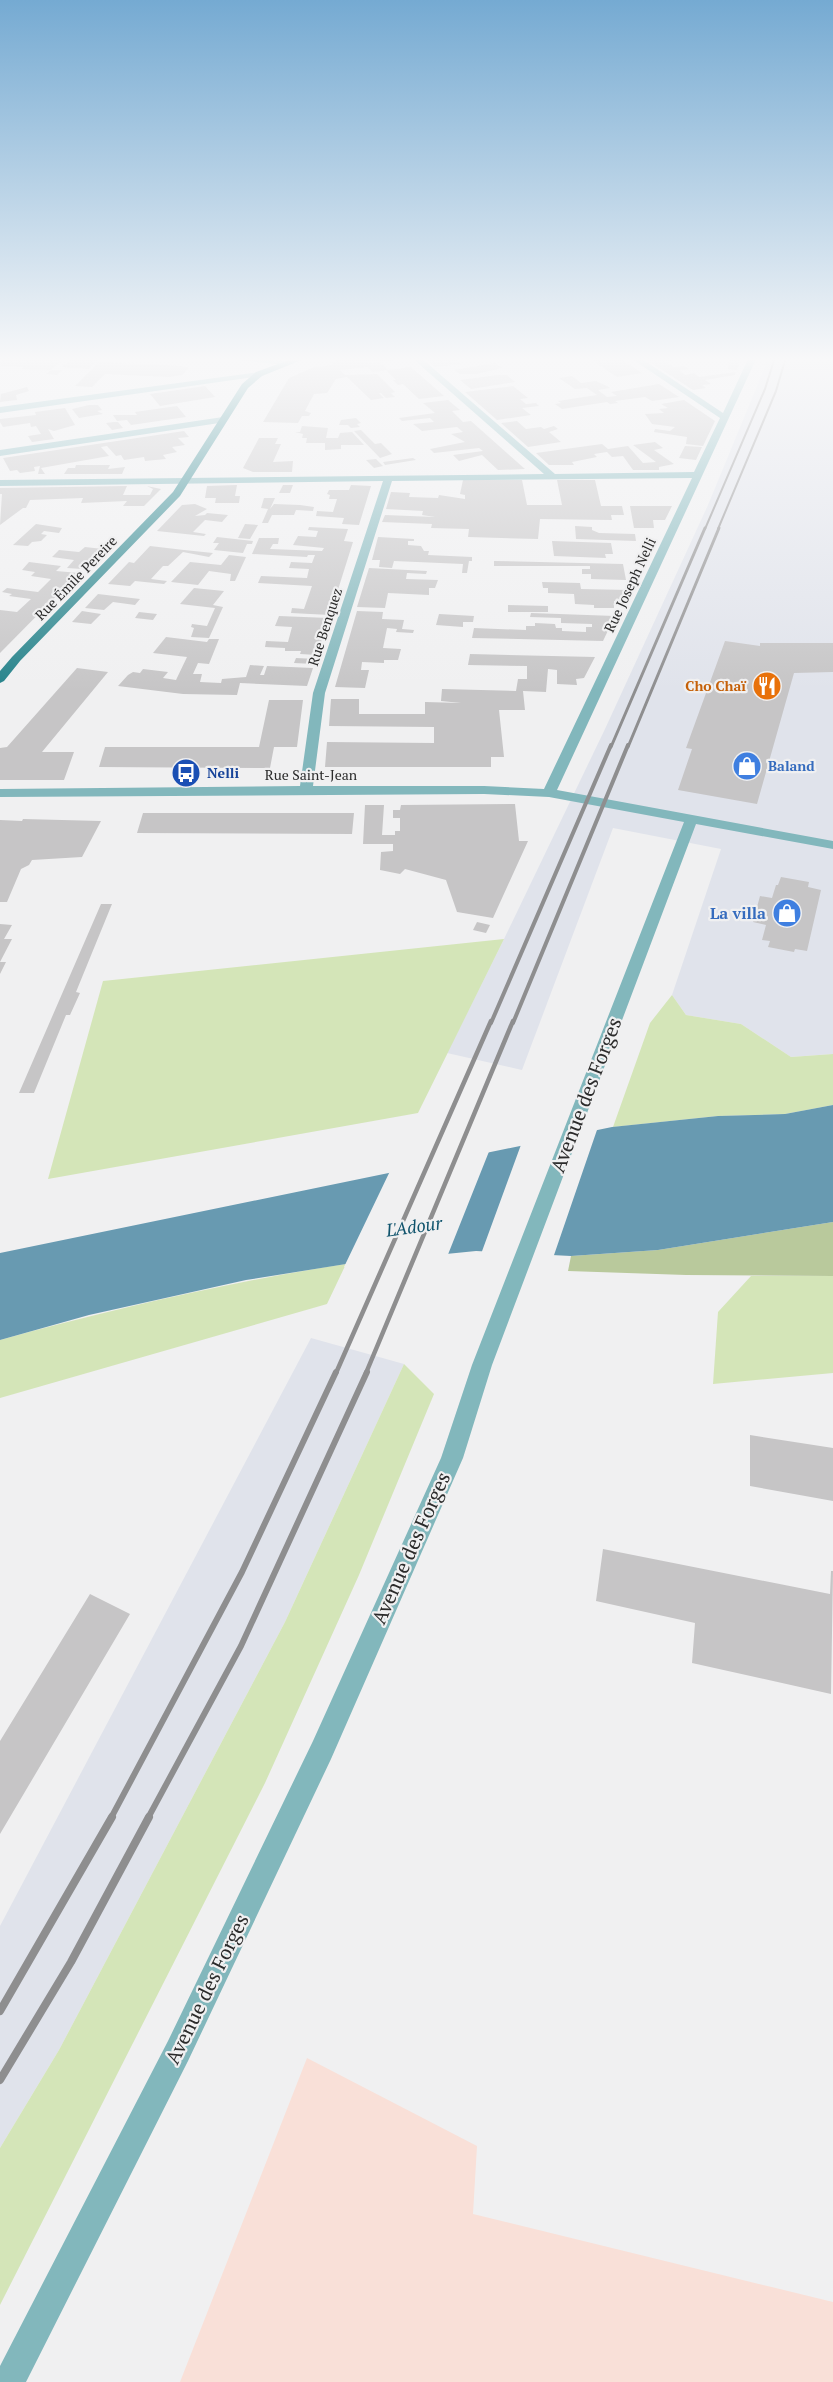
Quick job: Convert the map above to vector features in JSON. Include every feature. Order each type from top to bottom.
[{"type":"main road","name":"Rue Émile Pereire","points":[[0,680],[16,659],[177,494],[193,468]]},
{"type":"street","points":[[543,468],[552,476]]},
{"type":"street","name":"Rue Joseph Nelli","points":[[549,793],[701,468]]},
{"type":"street","points":[[0,483],[698,475]]},
{"type":"street","name":"Rue Benquez","points":[[306,790],[319,693],[389,477]]},
{"type":"street","name":"Rue Saint-Jean","points":[[0,793],[484,790],[549,793],[692,818]]},
{"type":"street","points":[[692,818],[833,844]]},
{"type":"street","name":"Avenue des Forges","points":[[9,2382],[178,2051],[322,1750],[452,1458],[482,1365],[692,818]]},
{"type":"shaded area","points":[[723,468],[833,468],[833,1054],[791,1057],[741,1024],[686,1015],[672,995],[721,849],[613,828],[522,1070],[447,1053],[605,729]]},
{"type":"shaded area","points":[[311,1338],[404,1364],[285,1622],[59,2050],[0,2148],[0,1926]]},
{"type":"shaded area","points":[[307,2058],[477,2146],[473,2214],[833,2302],[833,2382],[180,2382]]},
{"type":"green space","points":[[504,939],[418,1113],[48,1179],[103,981]]},
{"type":"green space","points":[[672,995],[686,1015],[741,1024],[791,1057],[833,1054],[833,1105],[785,1114],[718,1116],[613,1127],[650,1023]]},
{"type":"green space","points":[[833,1222],[833,1276],[568,1271],[571,1256],[658,1250]]},
{"type":"green space","points":[[346,1264],[327,1304],[0,1398],[0,1340],[172,1297]]},
{"type":"green space","points":[[751,1276],[833,1276],[833,1373],[713,1384],[718,1312]]},
{"type":"green space","points":[[404,1364],[434,1394],[359,1575],[265,1783],[0,2305],[0,2148],[59,2050],[285,1622]]},
{"type":"water","name":"L'Adour","points":[[833,1105],[833,1222],[658,1250],[571,1256],[476,1251],[346,1264],[246,1280],[89,1315],[0,1340],[0,1253],[612,1127],[718,1116],[785,1114]]},
{"type":"pier","points":[[598,1127],[553,1258],[481,1254],[522,1142]]},
{"type":"pier","points":[[490,1149],[447,1257],[344,1267],[391,1169]]},
{"type":"building","points":[[8,468],[34,468],[35,471],[20,473],[17,470],[10,471]]},
{"type":"building","points":[[41,468],[45,474],[38,474]]},
{"type":"building","points":[[68,468],[125,468],[122,474],[64,474]]},
{"type":"building","points":[[243,468],[292,468],[292,472],[253,472]]},
{"type":"building","points":[[496,468],[525,469],[498,470]]},
{"type":"building","points":[[632,468],[659,468],[659,470]]},
{"type":"building","points":[[463,480],[522,480],[527,505],[562,505],[557,480],[595,480],[601,506],[622,506],[624,515],[611,515],[612,520],[540,519],[538,539],[468,537],[469,529],[431,528],[432,524],[382,522],[385,515],[435,517],[422,515],[423,511],[386,509],[391,492],[410,493],[409,497],[438,498],[439,495],[465,499],[465,495],[460,494]]},
{"type":"building","points":[[237,485],[235,496],[240,496],[239,503],[215,503],[216,498],[205,498],[207,486]]},
{"type":"building","points":[[283,485],[293,485],[290,493],[279,493]]},
{"type":"building","points":[[351,485],[371,486],[359,525],[342,524],[344,518],[316,516],[317,511],[333,512],[337,499],[329,499],[330,495],[327,494],[329,490],[349,490]]},
{"type":"building","points":[[127,486],[123,495],[150,495],[153,489],[147,486],[161,489],[144,506],[123,506],[127,501],[81,503],[83,498],[30,500],[26,508],[0,525],[2,494],[0,494],[0,488]]},
{"type":"building","points":[[264,498],[275,498],[270,509],[274,504],[314,507],[313,511],[296,510],[294,515],[272,515],[268,523],[262,523],[268,509],[261,508]]},
{"type":"building","points":[[195,504],[207,509],[195,516],[207,513],[228,515],[222,522],[205,520],[193,532],[206,534],[204,536],[157,531],[182,505]]},
{"type":"building","points":[[630,506],[672,506],[665,520],[653,520],[654,528],[634,528]]},
{"type":"building","points":[[36,524],[62,528],[59,533],[44,531],[41,534],[47,535],[41,541],[32,542],[28,546],[13,545]]},
{"type":"building","points":[[245,524],[258,525],[250,539],[238,538]]},
{"type":"building","points":[[575,526],[592,527],[592,530],[599,533],[635,534],[636,541],[576,539]]},
{"type":"building","points":[[309,527],[348,529],[344,541],[353,542],[330,615],[291,613],[292,608],[304,609],[312,586],[258,583],[261,576],[307,578],[309,569],[289,568],[291,562],[312,563],[315,555],[307,557],[252,554],[259,538],[279,538],[278,544],[273,544],[270,549],[322,551],[324,548],[293,545],[298,536],[316,537],[318,531],[308,530]]},
{"type":"building","points":[[217,537],[253,541],[252,544],[247,544],[243,553],[214,550],[219,543],[213,543]]},
{"type":"building","points":[[378,537],[414,539],[414,541],[408,541],[408,545],[421,546],[424,551],[429,551],[428,555],[472,557],[472,561],[469,561],[467,573],[462,573],[463,564],[394,561],[392,568],[379,567],[380,560],[372,560]]},
{"type":"building","points":[[552,541],[611,543],[613,554],[605,554],[606,558],[554,556]]},
{"type":"building","points":[[150,546],[213,553],[209,557],[183,552],[168,566],[163,566],[151,579],[167,581],[164,584],[135,581],[130,586],[108,584],[129,562],[134,563]]},
{"type":"building","points":[[85,547],[103,549],[82,569],[67,568],[74,560],[52,557],[59,550],[79,552]]},
{"type":"building","points":[[229,555],[246,557],[235,581],[230,581],[231,574],[209,571],[198,585],[171,582],[190,562],[221,565]]},
{"type":"building","points":[[494,561],[623,564],[626,580],[591,579],[591,574],[582,574],[582,569],[590,569],[590,566],[494,566]]},
{"type":"building","points":[[29,562],[61,566],[56,571],[79,573],[0,653],[0,610],[17,612],[31,599],[9,596],[12,594],[2,592],[7,588],[38,592],[51,579],[31,576],[35,572],[22,570]]},
{"type":"building","points":[[369,568],[427,571],[426,574],[407,573],[406,579],[438,580],[435,588],[429,588],[429,595],[388,593],[385,608],[357,607]]},
{"type":"building","points":[[542,582],[580,583],[581,589],[629,590],[623,601],[614,601],[614,608],[594,608],[594,605],[575,604],[574,594],[548,593],[548,588],[543,588]]},
{"type":"building","points":[[194,588],[224,591],[213,605],[223,607],[209,638],[191,637],[194,628],[191,627],[192,624],[207,626],[215,608],[180,604]]},
{"type":"building","points":[[98,594],[140,599],[135,605],[113,602],[104,610],[85,608]]},
{"type":"building","points":[[508,605],[548,606],[548,612],[508,612]]},
{"type":"building","points":[[82,611],[101,614],[91,624],[72,622]]},
{"type":"building","points":[[357,611],[383,612],[382,619],[404,620],[402,629],[414,630],[413,633],[396,632],[397,629],[387,628],[383,648],[401,649],[398,660],[384,660],[384,663],[362,662],[361,670],[369,670],[365,688],[335,687]]},
{"type":"building","points":[[139,612],[157,614],[153,620],[135,618]]},
{"type":"building","points":[[531,613],[615,616],[603,641],[472,638],[474,628],[526,630],[526,626],[535,626],[535,623],[555,624],[556,628],[562,628],[562,631],[586,632],[586,627],[592,627],[592,624],[561,623],[561,618],[530,617]]},
{"type":"building","points":[[439,614],[474,616],[473,622],[463,622],[463,627],[436,625]]},
{"type":"building","points":[[279,616],[329,618],[317,655],[300,654],[301,651],[285,651],[285,648],[265,647],[266,641],[288,642],[292,627],[275,626]]},
{"type":"building","points":[[166,637],[207,642],[209,639],[219,639],[209,664],[198,663],[193,674],[202,674],[200,682],[221,683],[222,679],[246,677],[250,665],[264,666],[260,675],[264,675],[267,666],[313,668],[307,686],[240,683],[237,695],[183,694],[118,686],[128,675],[133,672],[140,673],[143,669],[168,672],[163,678],[176,680],[187,657],[153,653]]},
{"type":"building","points":[[725,641],[760,646],[760,643],[833,643],[833,672],[794,673],[757,804],[678,790],[692,749],[686,748]]},
{"type":"building","points":[[470,654],[595,657],[584,678],[576,679],[577,685],[557,684],[557,670],[548,669],[546,692],[523,691],[525,710],[499,710],[504,757],[491,757],[491,767],[325,767],[327,742],[434,743],[434,727],[329,726],[331,699],[359,699],[359,714],[425,714],[425,702],[461,703],[441,701],[442,689],[516,691],[518,679],[527,679],[527,666],[468,665]]},
{"type":"building","points":[[296,658],[316,659],[314,664],[294,663]]},
{"type":"building","points":[[77,668],[108,672],[42,752],[74,752],[64,780],[0,780],[0,748],[7,747]]},
{"type":"building","points":[[269,700],[303,700],[297,747],[274,747],[270,768],[99,767],[105,747],[259,747]]},
{"type":"building","points":[[515,804],[519,841],[528,841],[493,918],[457,912],[446,880],[405,869],[400,874],[380,870],[381,852],[393,851],[393,844],[363,844],[365,805],[384,805],[382,835],[395,835],[395,831],[400,831],[400,818],[393,818],[393,810],[400,810],[401,805]]},
{"type":"building","points":[[143,813],[354,813],[352,834],[137,833]]},
{"type":"building","points":[[23,819],[101,821],[82,857],[32,860],[29,865],[21,869],[7,902],[0,902],[0,820],[22,821]]},
{"type":"building","points":[[781,877],[809,882],[808,887],[821,890],[807,951],[795,949],[794,952],[768,947],[770,941],[762,940],[766,925],[753,922],[760,896],[772,898]]},
{"type":"building","points":[[101,904],[112,904],[76,992],[80,993],[70,1015],[66,1015],[34,1093],[19,1093]]},
{"type":"building","points":[[477,922],[490,925],[486,933],[473,930]]},
{"type":"building","points":[[0,924],[12,925],[4,939],[12,939],[0,962]]},
{"type":"building","points":[[0,962],[6,962],[0,974]]},
{"type":"building","points":[[750,1435],[833,1448],[833,1501],[750,1486]]},
{"type":"building","points":[[603,1549],[830,1594],[831,1571],[833,1571],[831,1694],[692,1663],[695,1623],[596,1601]]},
{"type":"building","points":[[90,1594],[130,1614],[0,1834],[0,1741]]},
{"type":"railway","points":[[705,529],[731,468]]},
{"type":"railway","points":[[718,529],[744,468]]},
{"type":"railway","points":[[611,747],[705,528]]},
{"type":"railway","points":[[628,747],[719,528]]},
{"type":"railway","points":[[491,1023],[611,745]]},
{"type":"railway","points":[[513,1023],[628,745]]},
{"type":"railway","points":[[336,1373],[491,1021]]},
{"type":"railway","points":[[366,1373],[513,1021]]},
{"type":"railway","points":[[111,1818],[242,1572],[336,1372]]},
{"type":"railway","points":[[148,1818],[241,1646],[367,1372]]},
{"type":"railway","points":[[0,2011],[112,1817]]},
{"type":"railway","points":[[0,2080],[71,1962],[149,1817]]},
{"type":"place","name":"Cho Chaï","points":[[767,686]]},
{"type":"place","name":"Baland","points":[[747,766]]},
{"type":"place","name":"Nelli","points":[[186,773]]},
{"type":"place","name":"La villa","points":[[787,913]]}]
